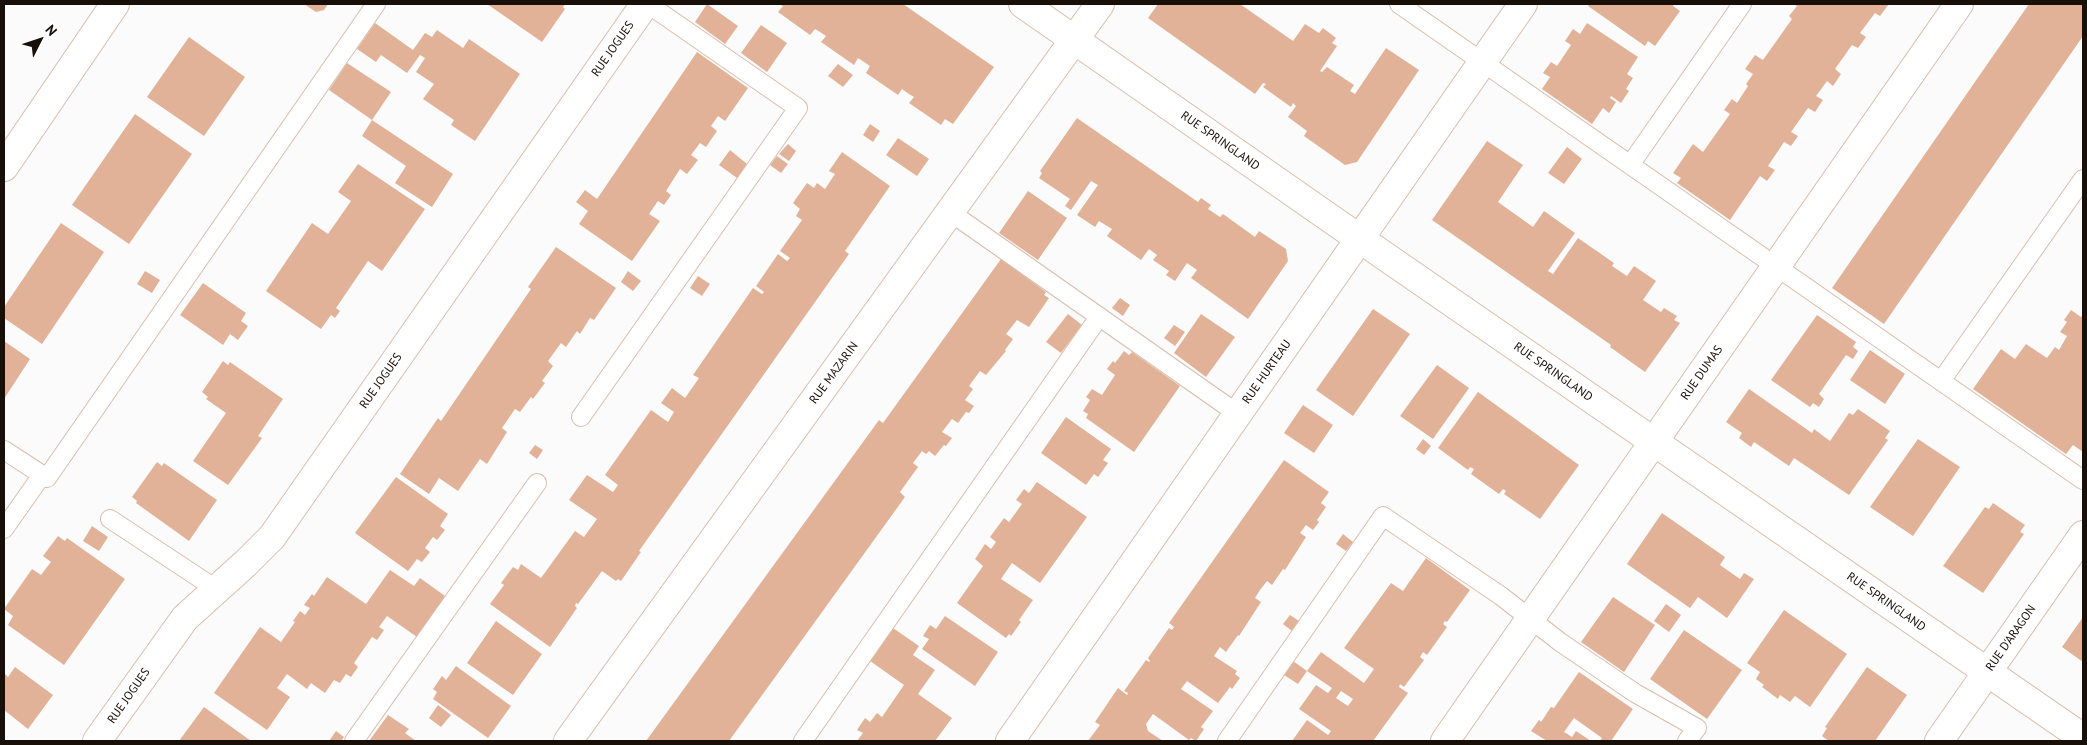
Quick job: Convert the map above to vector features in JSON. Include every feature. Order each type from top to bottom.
[{"type":"street","points":[[4,168],[115,4]]},
{"type":"street","name":"RUE JOGUES","points":[[97,741],[185,618],[272,537],[646,4]]},
{"type":"street","name":"RUE SPRINGLAND","points":[[1023,4],[1654,443],[2083,738]]},
{"type":"street","name":"RUE MAZARIN","points":[[568,741],[1100,4]]},
{"type":"street","name":"RUE HURTEAU","points":[[1010,741],[1524,4]]},
{"type":"street","name":"RUE DUMAS","points":[[1445,741],[1959,4]]},
{"type":"street","name":"RUE D'ARAGON","points":[[1939,741],[2083,536]]},
{"type":"lane","points":[[4,450],[47,478],[376,4]]},
{"type":"lane","points":[[581,417],[798,108],[646,4]]},
{"type":"lane","points":[[1399,4],[2083,480]]},
{"type":"lane","points":[[1630,165],[1742,4]]},
{"type":"lane","points":[[1941,381],[2083,179]]},
{"type":"lane","points":[[950,212],[1238,414]]},
{"type":"lane","points":[[802,741],[1100,317]]},
{"type":"lane","points":[[4,529],[42,475]]},
{"type":"lane","points":[[354,741],[537,483]]},
{"type":"lane","points":[[1227,741],[1383,516],[1501,596],[1560,642],[1634,693],[1697,728],[1687,741]]},
{"type":"lane","points":[[110,519],[216,589]]},
{"type":"building","points":[[304,4],[328,4],[324,10],[316,12]]},
{"type":"building","points":[[487,4],[565,4],[563,7],[565,9],[542,42]]},
{"type":"building","points":[[707,4],[738,26],[725,44],[695,22]]},
{"type":"building","points":[[779,4],[903,4],[994,67],[953,124],[945,119],[941,125],[909,103],[914,97],[902,89],[898,95],[866,73],[870,66],[858,58],[854,65],[821,42],[826,36],[815,29],[810,35],[778,12],[783,6]]},
{"type":"building","points":[[1158,4],[1240,4],[1293,41],[1305,24],[1319,33],[1323,28],[1336,38],[1332,43],[1337,46],[1320,71],[1322,72],[1327,67],[1354,85],[1350,91],[1355,94],[1386,48],[1419,70],[1357,162],[1345,165],[1304,136],[1307,131],[1288,117],[1296,106],[1293,103],[1291,107],[1263,87],[1266,84],[1263,83],[1255,94],[1148,18]]},
{"type":"building","points":[[1590,4],[1674,4],[1673,6],[1680,11],[1655,46],[1648,41],[1645,46],[1588,6]]},
{"type":"building","points":[[1793,4],[1889,4],[1880,16],[1875,13],[1860,33],[1866,37],[1858,48],[1852,45],[1835,69],[1841,74],[1833,86],[1827,81],[1816,96],[1823,100],[1815,112],[1808,108],[1791,132],[1798,136],[1791,146],[1784,142],[1768,166],[1775,170],[1767,181],[1760,176],[1730,220],[1677,183],[1681,178],[1673,173],[1693,144],[1703,152],[1730,114],[1724,110],[1732,99],[1737,103],[1753,74],[1745,69],[1755,55],[1763,60],[1792,19],[1789,16],[1797,6]]},
{"type":"building","points":[[2029,4],[2083,4],[2083,36],[1884,324],[1832,288]]},
{"type":"building","points":[[375,23],[413,50],[425,33],[432,37],[437,30],[463,48],[469,39],[520,74],[475,141],[451,125],[454,120],[423,99],[434,84],[416,72],[425,58],[420,55],[407,73],[381,55],[376,62],[357,49]]},
{"type":"building","points":[[1587,23],[1638,57],[1627,74],[1633,78],[1626,89],[1629,91],[1621,103],[1611,96],[1610,98],[1616,102],[1609,113],[1603,108],[1592,124],[1542,89],[1550,77],[1543,73],[1551,62],[1557,66],[1571,45],[1565,41],[1573,29],[1580,34]]},
{"type":"building","points":[[761,25],[787,43],[767,72],[741,53]]},
{"type":"building","points":[[189,37],[245,77],[204,136],[147,97]]},
{"type":"building","points":[[697,52],[748,88],[725,121],[718,116],[711,126],[717,131],[706,147],[700,143],[691,155],[698,160],[687,174],[680,169],[666,191],[671,195],[664,205],[658,201],[649,214],[660,221],[632,261],[579,224],[588,211],[576,202],[585,190],[597,199]]},
{"type":"building","points":[[347,63],[391,92],[372,120],[329,90]]},
{"type":"building","points":[[838,64],[853,75],[843,87],[828,76]]},
{"type":"building","points":[[135,114],[192,154],[129,244],[72,205]]},
{"type":"building","points":[[1077,118],[1198,202],[1201,198],[1211,205],[1208,209],[1220,217],[1223,214],[1255,237],[1259,231],[1286,249],[1288,261],[1248,319],[1191,278],[1197,270],[1187,263],[1175,281],[1166,275],[1169,271],[1153,260],[1157,255],[1149,249],[1141,260],[1107,236],[1112,229],[1099,221],[1095,227],[1077,215],[1098,185],[1091,181],[1071,210],[1065,206],[1070,199],[1039,178],[1042,173],[1040,171]]},
{"type":"building","points":[[372,120],[453,174],[432,207],[395,183],[406,166],[362,136]]},
{"type":"building","points":[[870,124],[880,131],[873,142],[863,135]]},
{"type":"building","points":[[898,138],[929,159],[917,176],[886,155]]},
{"type":"building","points":[[1487,141],[1523,165],[1498,202],[1533,227],[1544,211],[1575,233],[1548,271],[1553,274],[1578,238],[1614,263],[1612,266],[1627,276],[1634,266],[1656,281],[1643,300],[1661,312],[1664,308],[1677,316],[1674,320],[1680,323],[1645,372],[1610,347],[1611,345],[1432,220]]},
{"type":"building","points":[[788,144],[796,151],[789,161],[779,154]]},
{"type":"building","points":[[1567,147],[1582,159],[1564,184],[1548,173]]},
{"type":"building","points":[[730,150],[747,164],[737,178],[719,165]]},
{"type":"building","points":[[842,152],[890,186],[845,251],[849,254],[639,551],[641,552],[621,581],[618,579],[616,581],[602,571],[578,604],[576,603],[575,606],[577,608],[550,647],[490,604],[504,585],[501,583],[513,567],[518,570],[521,564],[541,578],[575,531],[584,537],[597,519],[569,500],[587,475],[613,492],[618,485],[605,475],[651,410],[668,422],[674,412],[661,403],[672,388],[685,398],[699,378],[693,375],[753,288],[762,294],[764,292],[756,286],[778,254],[787,261],[790,258],[780,251],[802,220],[796,216],[800,209],[793,203],[807,183],[814,188],[817,183],[825,189],[835,174],[829,171]]},
{"type":"building","points":[[777,156],[788,164],[781,173],[770,165]]},
{"type":"building","points":[[358,164],[425,209],[382,271],[368,261],[336,308],[340,311],[335,318],[331,315],[321,329],[266,291],[312,223],[328,234],[351,201],[338,192]]},
{"type":"building","points":[[1028,191],[1067,218],[1038,260],[999,233]]},
{"type":"building","points":[[61,223],[104,252],[42,344],[4,318],[4,307]]},
{"type":"building","points":[[556,247],[616,288],[594,320],[590,318],[580,334],[577,331],[566,347],[561,343],[548,361],[553,366],[542,381],[545,383],[520,412],[515,409],[502,428],[507,432],[487,464],[480,459],[458,491],[439,478],[429,494],[400,474],[438,418],[441,421],[531,289],[528,287]]},
{"type":"building","points":[[1001,259],[1046,292],[1044,295],[1049,298],[1029,327],[1017,320],[1006,334],[1013,339],[1006,351],[986,375],[980,371],[969,386],[973,389],[965,400],[974,406],[969,413],[966,412],[958,423],[952,419],[942,432],[952,438],[946,446],[944,445],[935,456],[929,451],[926,454],[922,451],[913,463],[918,467],[900,492],[905,497],[729,741],[646,741],[879,420],[883,423]]},
{"type":"building","points":[[145,271],[160,280],[152,293],[137,284]]},
{"type":"building","points":[[628,271],[641,281],[633,291],[621,282]]},
{"type":"building","points":[[698,276],[710,284],[702,296],[690,288]]},
{"type":"building","points":[[203,283],[246,313],[241,321],[248,326],[238,340],[230,334],[223,345],[180,315]]},
{"type":"building","points":[[1120,298],[1130,305],[1123,316],[1112,308]]},
{"type":"building","points":[[1373,309],[1410,334],[1353,416],[1316,390]]},
{"type":"building","points":[[2071,310],[2081,317],[2083,314],[2083,452],[2073,445],[2066,454],[1973,389],[2001,349],[2015,359],[2026,344],[2047,358],[2055,347],[2059,350],[2067,336],[2060,332],[2067,322],[2064,320]]},
{"type":"building","points":[[1068,314],[1082,325],[1061,353],[1046,342]]},
{"type":"building","points":[[1201,314],[1235,337],[1206,377],[1174,353]]},
{"type":"building","points":[[1817,315],[1856,342],[1853,347],[1858,351],[1853,359],[1846,355],[1819,394],[1824,399],[1819,407],[1813,403],[1810,407],[1771,380]]},
{"type":"building","points":[[1174,325],[1185,332],[1175,346],[1164,338]]},
{"type":"building","points":[[4,341],[30,359],[4,399]]},
{"type":"building","points":[[1870,350],[1905,374],[1885,404],[1850,380]]},
{"type":"building","points":[[1124,351],[1129,355],[1132,352],[1180,386],[1134,452],[1086,418],[1088,414],[1083,411],[1090,400],[1086,397],[1092,389],[1102,395],[1115,375],[1107,369],[1113,361],[1115,363]]},
{"type":"building","points":[[223,361],[228,365],[230,362],[283,399],[258,436],[262,438],[228,485],[193,461],[226,413],[206,399],[208,397],[202,392]]},
{"type":"building","points":[[1437,365],[1469,388],[1433,439],[1400,416]]},
{"type":"building","points":[[1749,389],[1812,433],[1814,429],[1830,441],[1849,413],[1853,415],[1858,409],[1890,431],[1885,438],[1888,440],[1849,495],[1794,458],[1789,466],[1754,442],[1751,447],[1739,438],[1742,433],[1726,422]]},
{"type":"building","points":[[1478,392],[1579,465],[1540,519],[1504,494],[1506,491],[1503,489],[1499,494],[1471,474],[1474,469],[1470,467],[1468,470],[1438,448]]},
{"type":"building","points":[[1303,405],[1333,425],[1314,453],[1284,433]]},
{"type":"building","points":[[1066,417],[1111,449],[1103,460],[1108,463],[1098,477],[1094,474],[1086,485],[1041,453]]},
{"type":"building","points":[[1423,439],[1431,446],[1424,455],[1416,449]]},
{"type":"building","points":[[1918,439],[1960,467],[1913,536],[1870,507]]},
{"type":"building","points":[[535,445],[543,450],[537,459],[529,453]]},
{"type":"building","points":[[1284,460],[1329,492],[1321,503],[1326,507],[1313,530],[1306,525],[1300,533],[1306,537],[1285,570],[1283,569],[1272,585],[1267,581],[1260,590],[1255,598],[1261,602],[1239,636],[1226,652],[1220,647],[1214,656],[1237,671],[1235,674],[1240,678],[1232,689],[1230,687],[1218,703],[1187,681],[1181,689],[1213,711],[1201,727],[1204,729],[1196,741],[1191,738],[1189,740],[1153,714],[1146,724],[1148,731],[1163,741],[1088,741],[1100,725],[1095,722],[1118,688],[1127,695],[1128,693],[1124,691],[1146,660],[1150,661],[1148,658],[1169,628],[1172,630],[1174,627],[1169,623]]},
{"type":"building","points":[[157,462],[162,466],[164,463],[217,500],[189,541],[136,503],[137,501],[132,497]]},
{"type":"building","points":[[396,477],[448,514],[440,526],[445,530],[437,540],[433,537],[425,548],[430,552],[422,562],[417,559],[408,571],[355,533]]},
{"type":"building","points":[[1037,482],[1087,517],[1040,583],[1012,563],[1001,579],[1033,600],[1019,620],[1021,622],[1011,636],[1009,634],[1006,638],[957,603],[983,566],[975,559],[985,544],[991,549],[996,542],[990,537],[1004,518],[1009,522],[1022,504],[1016,500],[1024,489],[1029,493]]},
{"type":"building","points":[[1993,503],[2025,525],[2020,532],[2024,534],[1983,593],[1943,566],[1985,507],[1989,509]]},
{"type":"building","points":[[1662,513],[1725,557],[1720,565],[1740,579],[1744,573],[1754,579],[1727,618],[1698,597],[1690,608],[1627,564]]},
{"type":"building","points":[[92,526],[108,537],[99,551],[83,541]]},
{"type":"building","points":[[1343,534],[1353,542],[1346,551],[1336,544]]},
{"type":"building","points":[[58,536],[65,541],[67,538],[125,579],[64,665],[8,625],[13,616],[4,609],[32,569],[41,575],[51,562],[43,556]]},
{"type":"building","points":[[1426,558],[1470,590],[1447,622],[1445,621],[1443,624],[1447,627],[1427,655],[1423,652],[1420,657],[1424,660],[1404,687],[1400,684],[1399,687],[1408,693],[1373,741],[1292,741],[1307,720],[1328,735],[1331,731],[1299,709],[1316,685],[1328,693],[1332,688],[1307,671],[1321,652],[1364,683],[1374,669],[1344,648],[1391,583],[1403,591]],"holes":[[[1341,691],[1353,699],[1348,706],[1336,698]]]},
{"type":"building","points":[[390,570],[414,586],[420,578],[445,596],[417,637],[387,616],[379,627],[384,630],[377,640],[372,637],[354,663],[358,667],[351,677],[346,674],[340,683],[334,680],[325,693],[311,683],[307,689],[287,674],[277,688],[290,697],[267,730],[214,693],[260,627],[281,642],[300,611],[305,615],[310,608],[304,605],[312,594],[314,596],[327,577],[366,604]]},
{"type":"building","points":[[1613,597],[1655,625],[1624,672],[1581,642]]},
{"type":"building","points":[[1666,604],[1681,615],[1669,632],[1654,621]]},
{"type":"building","points":[[1784,610],[1847,654],[1810,707],[1795,696],[1790,702],[1780,695],[1778,699],[1762,687],[1764,685],[1756,679],[1760,672],[1747,663]]},
{"type":"building","points":[[1290,615],[1299,621],[1292,631],[1283,624]]},
{"type":"building","points":[[945,616],[998,652],[975,686],[922,649],[929,639],[923,636],[930,625],[936,629]]},
{"type":"building","points":[[2083,617],[2083,662],[2062,647]]},
{"type":"building","points":[[496,621],[542,654],[513,695],[467,663]]},
{"type":"building","points":[[893,628],[919,646],[913,655],[935,670],[918,694],[952,718],[935,741],[857,741],[863,733],[857,730],[865,718],[870,722],[877,713],[882,717],[904,685],[870,661]]},
{"type":"building","points":[[1684,630],[1742,670],[1707,719],[1650,679]]},
{"type":"building","points":[[1293,661],[1307,671],[1298,684],[1284,675]]},
{"type":"building","points":[[456,666],[511,706],[488,738],[433,699],[437,692],[433,689],[442,676],[446,680]]},
{"type":"building","points":[[15,667],[53,695],[28,729],[4,710],[4,673],[8,677]]},
{"type":"building","points":[[1867,667],[1907,695],[1875,741],[1829,741],[1822,736],[1827,728],[1825,727]]},
{"type":"building","points":[[1579,672],[1633,709],[1611,741],[1600,741],[1602,738],[1574,718],[1564,732],[1572,737],[1576,731],[1591,741],[1547,741],[1531,731],[1539,720],[1541,722],[1551,707],[1554,708]]},
{"type":"building","points":[[438,705],[451,715],[441,727],[429,718]]},
{"type":"building","points":[[204,707],[251,741],[179,741]]},
{"type":"building","points":[[388,715],[409,729],[405,733],[416,741],[369,741]]},
{"type":"building","points":[[336,731],[344,737],[341,741],[329,741]]}]
